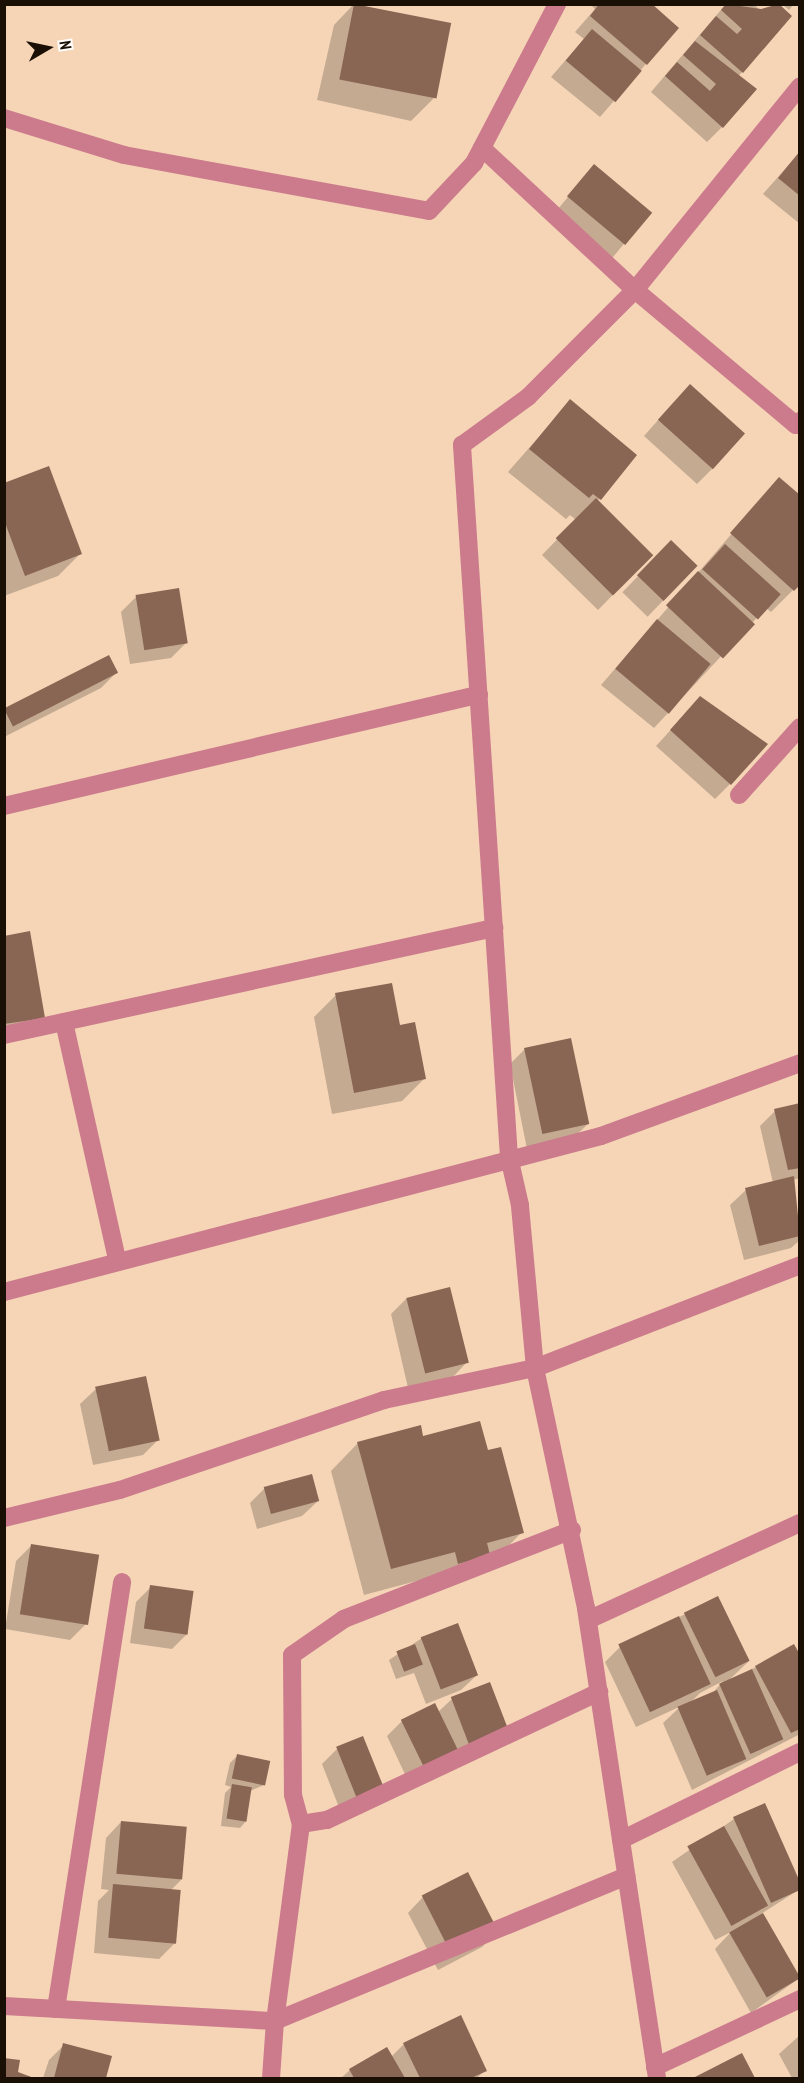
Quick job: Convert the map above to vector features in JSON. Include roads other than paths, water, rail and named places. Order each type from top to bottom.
[{"type":"street","points":[[4,118],[124,154],[429,211],[482,148],[557,4]]},
{"type":"street","points":[[800,86],[635,290],[528,397],[462,445],[509,1157],[520,1204],[535,1368],[572,1530],[588,1620],[656,2073],[800,1999]]},
{"type":"street","points":[[482,148],[635,290],[796,425],[800,421]]},
{"type":"street","points":[[4,806],[478,695]]},
{"type":"street","points":[[739,795],[800,727]]},
{"type":"street","points":[[4,1035],[494,928]]},
{"type":"street","points":[[64,1022],[117,1259]]},
{"type":"street","points":[[4,1292],[117,1259],[509,1157],[601,1136],[800,1063]]},
{"type":"street","points":[[4,1518],[120,1490],[384,1400],[535,1368],[800,1265]]},
{"type":"street","points":[[588,1620],[800,1523]]},
{"type":"street","points":[[272,2079],[275,2021],[301,1824],[293,1795],[292,1655],[344,1619],[572,1530]]},
{"type":"street","points":[[56,2009],[122,1582]]},
{"type":"street","points":[[301,1824],[327,1820],[599,1692]]},
{"type":"street","points":[[621,1840],[800,1752]]},
{"type":"street","points":[[4,2006],[275,2021],[626,1876]]}]
